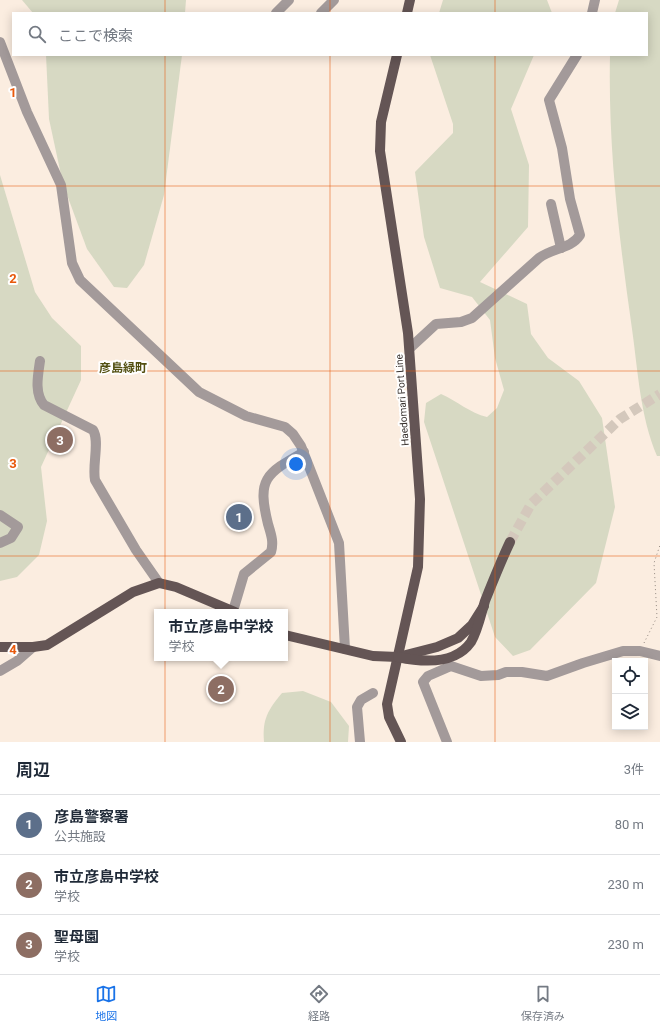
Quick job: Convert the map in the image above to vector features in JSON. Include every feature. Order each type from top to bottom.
[{"type":"main road","points":[[407,12],[410,0]]},
{"type":"main road","name":"Haedomari Port Line","points":[[397,56],[381,122],[380,151],[410,348],[420,477],[419,558],[398,657],[388,696],[387,711],[401,742]]},
{"type":"main road","points":[[288,636],[373,656],[398,657],[422,661],[446,658],[458,654],[465,649],[472,638],[510,542]]},
{"type":"main road","points":[[0,647],[33,647],[47,645],[133,592],[159,583],[176,587],[227,609]]},
{"type":"street","points":[[281,11],[289,0]]},
{"type":"street","points":[[322,12],[334,0]]},
{"type":"street","points":[[592,12],[595,0]]},
{"type":"street","points":[[0,42],[27,112],[60,185],[72,263],[80,280],[199,392],[246,416],[285,427],[297,439],[304,452],[339,543],[345,649]]},
{"type":"street","points":[[410,348],[436,324],[461,322],[472,318],[539,258],[546,253],[575,241],[580,235],[569,195],[562,148],[548,100],[576,56]]},
{"type":"street","points":[[551,204],[561,248]]},
{"type":"street","points":[[40,361],[37,382],[41,401],[44,405],[93,430],[97,441],[93,470],[95,480],[136,550],[159,583]]},
{"type":"street","points":[[235,609],[244,574],[271,552],[273,542],[262,497],[266,480],[272,472],[304,452]]},
{"type":"street","points":[[0,515],[18,527],[11,538],[0,543]]},
{"type":"street","points":[[0,671],[17,661],[33,647]]},
{"type":"street","points":[[446,742],[423,682],[428,676],[451,666],[482,676],[522,672],[547,676],[615,653],[640,651],[660,656]]},
{"type":"street","points":[[360,742],[357,707],[361,700],[373,693]]},
{"type":"path","points":[[640,651],[657,616],[654,563],[660,545]]},
{"type":"green space","points":[[22,0],[186,0],[185,12],[32,12]]},
{"type":"green space","points":[[443,0],[547,0],[552,12],[439,12]]},
{"type":"green space","points":[[619,0],[660,0],[660,456],[657,456],[651,441],[640,393],[615,192],[610,89],[610,56],[648,56],[648,12],[615,12]]},
{"type":"green space","points":[[46,56],[182,56],[164,195],[144,265],[127,288],[114,287],[87,249],[63,184],[49,119]]},
{"type":"green space","points":[[430,56],[534,56],[511,109],[529,165],[528,227],[480,282],[527,304],[531,334],[548,358],[579,381],[602,418],[615,507],[596,583],[530,650],[513,656],[495,637],[424,422],[426,403],[441,394],[475,413],[487,417],[497,408],[504,390],[495,358],[490,320],[472,297],[440,288],[424,237],[415,172],[453,133],[453,124]]},
{"type":"green space","points":[[0,175],[35,292],[52,318],[81,346],[81,380],[41,467],[47,521],[39,555],[17,577],[0,581]]},
{"type":"green space","points":[[303,691],[331,702],[349,726],[348,742],[264,742],[265,721],[277,699],[282,693]]},
{"type":"tunnel","points":[[510,542],[531,504],[620,419],[660,394]]},
{"type":"place","name":"聖母園","points":[[60,440]]},
{"type":"place","name":"彦島警察署","points":[[239,517]]},
{"type":"place","name":"市立彦島中学校","points":[[221,689]]},
{"type":"district","name":"彦島緑町","points":[[123,368]]}]
